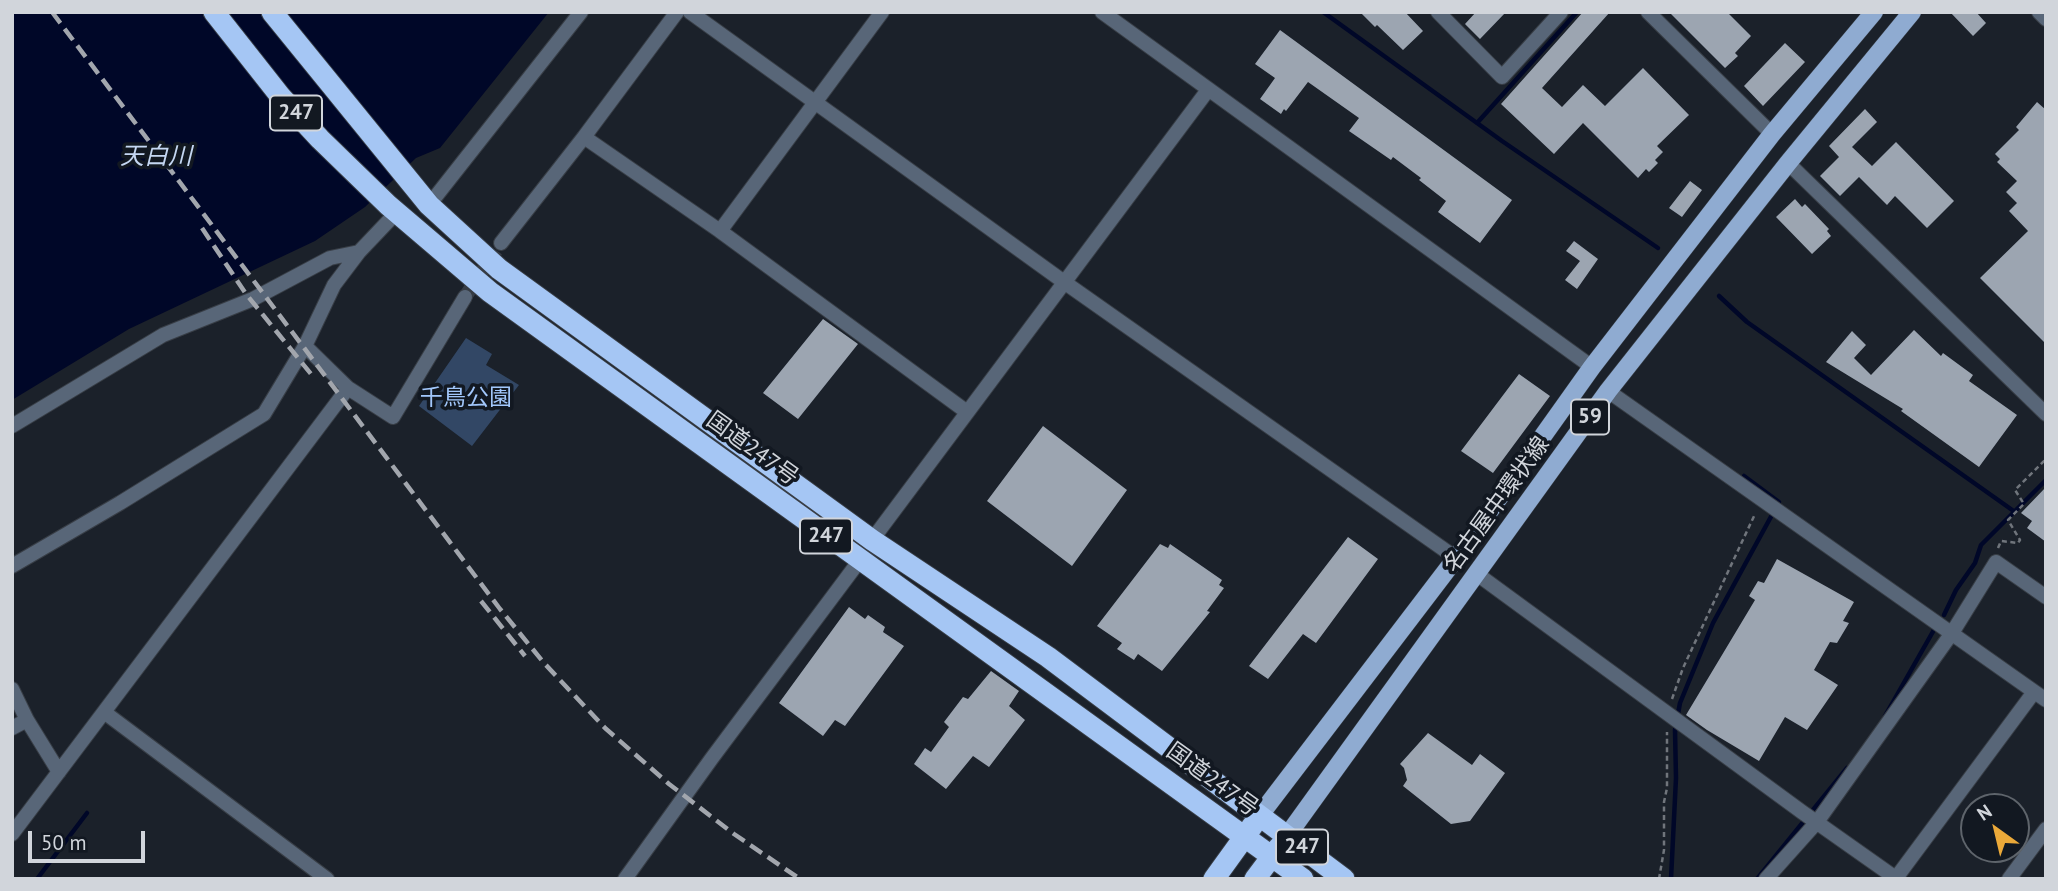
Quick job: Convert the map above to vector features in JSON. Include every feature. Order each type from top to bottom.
[{"type":"highway","name":"国道247号","points":[[214,12],[281,97],[393,209],[490,292],[1303,879]]},
{"type":"highway","name":"国道247号","points":[[272,12],[429,205],[499,269],[872,540],[1048,657],[1344,879]]},
{"type":"highway","name":"247","points":[[1214,879],[1260,815]]},
{"type":"highway","name":"247","points":[[1255,879],[1287,836]]},
{"type":"main road","name":"名古屋中環状線","points":[[1260,815],[1456,558],[1592,367],[1772,134],[1874,12]]},
{"type":"main road","name":"名古屋中環状線","points":[[1287,836],[1608,391],[1788,163],[1912,12]]},
{"type":"street","points":[[429,205],[581,12]]},
{"type":"street","points":[[501,243],[677,12]]},
{"type":"street","points":[[690,12],[1064,282],[1456,558]]},
{"type":"street","points":[[720,231],[882,12]]},
{"type":"street","points":[[1102,12],[1592,367]]},
{"type":"street","points":[[1438,12],[1502,77],[1561,12]]},
{"type":"street","points":[[1648,12],[1772,134]]},
{"type":"street","points":[[2039,12],[2046,19]]},
{"type":"street","points":[[872,540],[1208,90]]},
{"type":"street","points":[[584,137],[720,231],[967,412]]},
{"type":"street","points":[[1788,163],[2046,414]]},
{"type":"street","points":[[12,566],[264,414],[305,346],[334,285],[393,209]]},
{"type":"street","points":[[12,426],[163,335],[253,299],[330,257],[359,253]]},
{"type":"street","points":[[305,346],[348,388],[393,417],[465,297]]},
{"type":"street","points":[[12,834],[348,388]]},
{"type":"street","points":[[1477,574],[1802,812],[1897,878],[2040,696],[1608,391]]},
{"type":"street","points":[[625,879],[860,560]]},
{"type":"street","points":[[1766,879],[1816,822],[1952,633],[1996,562],[2046,597]]},
{"type":"street","points":[[12,689],[27,720],[59,772]]},
{"type":"street","points":[[104,712],[327,879]]},
{"type":"street","points":[[12,729],[27,720]]},
{"type":"street","points":[[2009,879],[2046,830]]},
{"type":"path","points":[[1996,562],[2001,541],[2018,543],[2020,540],[2008,520],[2024,504],[2015,490],[2046,459]]},
{"type":"path","points":[[1659,879],[1664,850],[1667,713],[1683,668],[1729,566],[1763,500]]},
{"type":"green space","name":"千鳥公園","points":[[466,338],[492,354],[486,365],[519,385],[472,446],[419,406]]},
{"type":"water","name":"天白川","points":[[12,12],[549,12],[440,148],[416,158],[365,207],[315,241],[129,329],[12,400]]},
{"type":"building","points":[[1360,12],[1405,12],[1423,31],[1403,50]]},
{"type":"building","points":[[1476,12],[1506,12],[1480,39],[1465,24]]},
{"type":"building","points":[[1583,12],[1610,12],[1542,88],[1562,107],[1583,85],[1605,106],[1643,68],[1689,115],[1657,146],[1663,152],[1655,160],[1658,163],[1649,172],[1646,169],[1638,178],[1583,123],[1554,154],[1501,104]]},
{"type":"building","points":[[1669,12],[1727,12],[1751,36],[1735,53],[1738,56],[1725,68]]},
{"type":"building","points":[[1950,12],[1976,12],[1986,23],[1973,36]]},
{"type":"building","points":[[1280,30],[1512,200],[1480,243],[1438,212],[1446,201],[1419,180],[1421,178],[1393,157],[1391,160],[1349,131],[1359,118],[1308,82],[1281,114],[1260,99],[1275,78],[1255,64]]},
{"type":"building","points":[[1785,43],[1805,62],[1763,106],[1744,86]]},
{"type":"building","points":[[2037,102],[2046,110],[2046,344],[1980,278],[2028,231],[2009,211],[2017,203],[2006,192],[2017,181],[1997,162],[2000,159],[1995,154],[2019,130],[2016,127]]},
{"type":"building","points":[[1865,109],[1877,122],[1852,147],[1872,166],[1896,142],[1954,201],[1927,228],[1895,196],[1887,205],[1859,177],[1840,196],[1820,176],[1839,157],[1829,146]]},
{"type":"building","points":[[1690,181],[1702,190],[1682,217],[1669,208]]},
{"type":"building","points":[[1795,199],[1802,207],[1805,204],[1829,229],[1827,231],[1831,236],[1812,254],[1776,217]]},
{"type":"building","points":[[1574,241],[1598,259],[1577,289],[1565,280],[1580,261],[1566,251]]},
{"type":"building","points":[[823,319],[858,344],[798,419],[763,393]]},
{"type":"building","points":[[1914,330],[1941,356],[1943,353],[1973,375],[1969,381],[2017,415],[1979,467],[1901,411],[1903,409],[1826,362],[1852,331],[1866,345],[1854,358],[1871,375]]},
{"type":"building","points":[[1519,374],[1550,396],[1493,473],[1461,451]]},
{"type":"building","points":[[1043,426],[1127,490],[1072,566],[987,501]]},
{"type":"building","points":[[2046,487],[2046,542],[2027,528],[2032,521],[2021,513]]},
{"type":"building","points":[[1348,537],[1378,559],[1316,643],[1303,634],[1268,679],[1249,666]]},
{"type":"building","points":[[1160,544],[1168,548],[1170,544],[1222,580],[1219,585],[1224,588],[1207,611],[1210,612],[1162,671],[1138,654],[1134,660],[1117,649],[1122,643],[1097,626]]},
{"type":"building","points":[[1777,559],[1854,602],[1843,621],[1849,623],[1837,643],[1830,642],[1814,670],[1838,685],[1807,730],[1785,717],[1759,761],[1686,715],[1755,600],[1749,596],[1758,581],[1764,583]]},
{"type":"building","points":[[849,607],[865,619],[868,615],[885,627],[883,632],[904,646],[845,726],[835,720],[823,736],[779,703]]},
{"type":"building","points":[[991,671],[1019,691],[1009,706],[1025,720],[989,767],[973,756],[946,789],[914,764],[925,748],[931,752],[949,727],[944,722],[963,697],[968,699]]},
{"type":"building","points":[[1428,733],[1472,765],[1480,754],[1505,773],[1470,821],[1451,824],[1403,786],[1407,780],[1400,764]]},
{"type":"waterway","points":[[1323,12],[1502,141],[1658,248]]},
{"type":"waterway","points":[[1477,123],[1577,12]]},
{"type":"waterway","points":[[1719,296],[1747,322],[2015,512]]},
{"type":"waterway","points":[[1671,879],[1676,778],[1675,730],[1680,703],[1713,623],[1779,502],[1744,476]]},
{"type":"waterway","points":[[1944,615],[1956,590],[1975,563],[1981,545],[2046,480]]},
{"type":"waterway","points":[[1885,716],[1935,628]]},
{"type":"waterway","points":[[1757,879],[1847,768]]},
{"type":"waterway","points":[[37,879],[87,813]]},
{"type":"tunnel","points":[[465,297],[501,243]]},
{"type":"railway","points":[[52,12],[500,609],[544,663],[605,728],[669,784],[734,834],[800,879]]},
{"type":"railway","points":[[202,228],[246,294],[311,374]]},
{"type":"railway","points":[[481,601],[525,656]]}]
